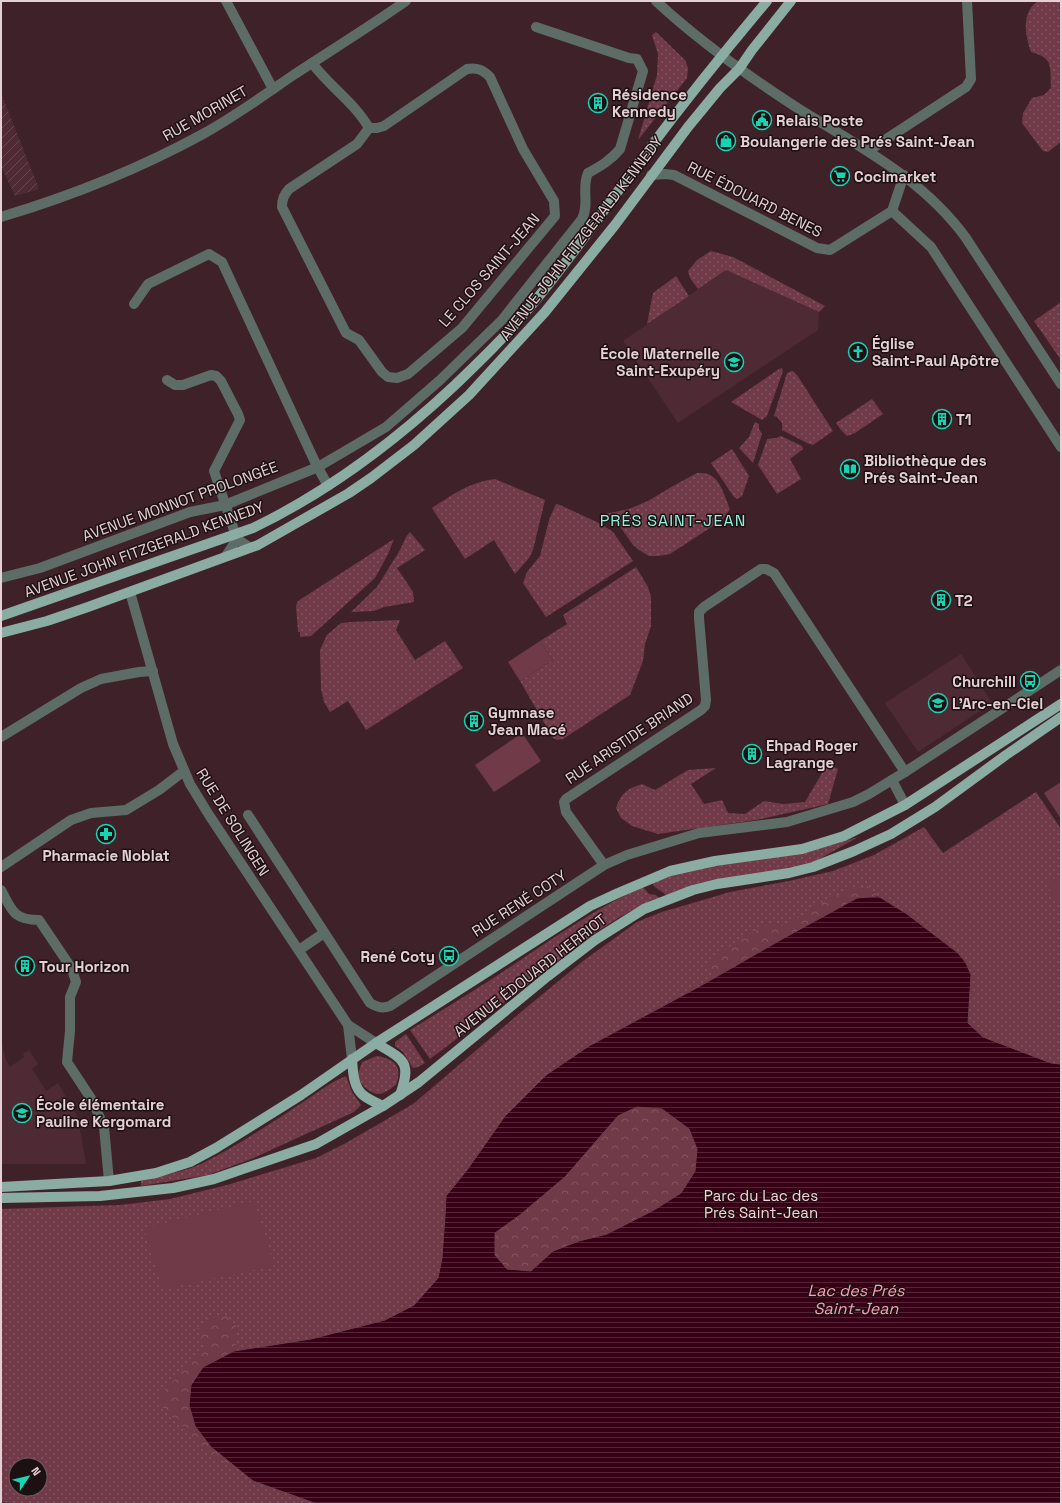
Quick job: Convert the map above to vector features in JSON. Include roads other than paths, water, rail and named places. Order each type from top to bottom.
[{"type":"main road","name":"AVENUE JOHN FITZGERALD KENNEDY","points":[[1,616],[236,536],[269,520],[328,486],[368,459],[428,410],[504,337],[586,236],[645,154],[766,1]]},
{"type":"main road","name":"AVENUE JOHN FITZGERALD KENNEDY","points":[[1,633],[47,621],[258,545],[359,486],[408,449],[439,423],[474,390],[545,312],[615,225],[651,175],[720,88],[738,69],[791,1]]},
{"type":"main road","name":"AVENUE ÉDOUARD HERRIOT","points":[[1,1187],[109,1181],[156,1172],[190,1162],[216,1148],[301,1095],[376,1043],[590,906],[618,892],[670,871],[707,862],[802,849],[844,836],[905,805],[1061,704]]},
{"type":"main road","name":"AVENUE ÉDOUARD HERRIOT","points":[[1,1198],[100,1196],[173,1188],[214,1179],[316,1144],[383,1106],[419,1082],[548,976],[595,940],[644,909],[693,890],[718,884],[789,873],[813,867],[854,851],[891,834],[934,807],[1061,717]]},
{"type":"main road","points":[[376,1043],[397,1056],[405,1065],[405,1081],[400,1095]]},
{"type":"main road","points":[[352,1059],[353,1076],[359,1091],[363,1095],[383,1106]]},
{"type":"street","points":[[226,1],[272,89]]},
{"type":"street","name":"RUE MORINET","points":[[1,217],[60,199],[135,168],[204,134],[406,1]]},
{"type":"street","points":[[656,1],[674,18],[738,69],[904,175],[936,202],[952,220],[1061,384]]},
{"type":"street","points":[[868,151],[966,87],[971,79],[967,1]]},
{"type":"street","name":"AVENUE MONNOT PROLONGÉE","points":[[1,578],[40,568],[190,512],[225,505],[318,467],[386,428],[439,381],[502,320],[586,212],[585,181],[588,173],[612,158],[620,148],[643,71],[637,59],[629,58],[536,26]]},
{"type":"street","points":[[312,63],[325,79],[362,117],[369,128]]},
{"type":"street","name":"LE CLOS SAINT-JEAN","points":[[475,67],[484,71],[490,77],[523,149],[554,201],[556,208],[555,216],[462,328],[408,374],[397,378],[388,377],[382,372],[359,340],[346,333],[282,206],[282,200],[289,189],[357,144],[369,128],[384,126],[466,68],[475,67]]},
{"type":"street","name":"RUE ÉDOUARD BENES","points":[[651,175],[674,175],[817,248],[830,250],[892,211]]},
{"type":"street","points":[[904,175],[892,211],[931,247],[1061,447]]},
{"type":"street","points":[[134,304],[148,284],[209,254],[222,262],[328,486]]},
{"type":"street","points":[[167,380],[174,385],[183,385],[211,375],[216,376],[221,381],[238,414],[240,420],[214,471],[236,536],[249,548]]},
{"type":"street","points":[[226,556],[236,536]]},
{"type":"street","name":"RUE ARISTIDE BRIAND","points":[[604,865],[566,812],[564,802],[566,798],[705,706],[706,700],[699,612],[704,607],[761,569],[774,572],[905,772]]},
{"type":"street","name":"RUE DE SOLINGEN","points":[[130,592],[173,744],[190,784],[348,1025],[376,1043]]},
{"type":"street","name":"RUE RENÉ COTY","points":[[248,815],[370,1003],[377,1007],[384,1008],[390,1006],[604,865],[627,855],[674,839],[699,833],[787,822],[853,802],[905,772],[1061,670]]},
{"type":"street","points":[[1,737],[81,688],[101,679],[153,671]]},
{"type":"street","points":[[1,867],[71,820],[91,813],[126,810],[159,790],[184,771]]},
{"type":"street","points":[[892,780],[905,805]]},
{"type":"street","points":[[1,890],[17,916],[28,920],[39,920],[72,969],[76,982],[70,997],[70,1031],[67,1062],[92,1100],[104,1127],[109,1181]]},
{"type":"street","points":[[299,950],[324,933]]},
{"type":"street","name":"RUE DE SOLINGEN","points":[[348,1025],[352,1059]]},
{"type":"water","name":"Lac des Prés Saint-Jean","points":[[878,896],[907,914],[958,953],[966,963],[971,975],[968,1023],[983,1037],[1051,1063],[1061,1064],[1061,1504],[317,1504],[253,1481],[211,1447],[195,1426],[189,1405],[191,1385],[203,1367],[234,1351],[311,1339],[385,1320],[414,1305],[438,1278],[442,1258],[446,1196],[467,1170],[505,1116],[546,1075],[589,1046],[702,985],[857,898]],"holes":[[[637,1107],[662,1109],[689,1129],[697,1149],[695,1171],[681,1193],[654,1210],[607,1234],[579,1241],[553,1251],[531,1271],[507,1269],[495,1255],[495,1233],[520,1215],[565,1177],[618,1116]]]},
{"type":"place","name":"Résidence Kennedy","points":[[598,103]]},
{"type":"place","name":"Relais Poste","points":[[762,120]]},
{"type":"place","name":"Boulangerie des Prés Saint-Jean","points":[[726,141]]},
{"type":"place","name":"Cocimarket","points":[[840,176]]},
{"type":"place","name":"Église Saint-Paul Apôtre","points":[[858,352]]},
{"type":"place","name":"École Maternelle Saint-Exupéry","points":[[734,362]]},
{"type":"place","name":"T1","points":[[942,419]]},
{"type":"place","name":"Bibliothèque des Prés Saint-Jean","points":[[850,469]]},
{"type":"place","name":"T2","points":[[941,600]]},
{"type":"place","name":"Churchill","points":[[1030,681]]},
{"type":"place","name":"L'Arc-en-Ciel","points":[[938,703]]},
{"type":"place","name":"Gymnase Jean Macé","points":[[474,721]]},
{"type":"place","name":"Ehpad Roger Lagrange","points":[[752,754]]},
{"type":"place","name":"Pharmacie Noblat","points":[[106,834]]},
{"type":"place","name":"René Coty","points":[[449,956]]},
{"type":"place","name":"Tour Horizon","points":[[25,966]]},
{"type":"place","name":"École élémentaire Pauline Kergomard","points":[[22,1113]]},
{"type":"district","name":"PRÉS SAINT-JEAN","points":[[673,520]]},
{"type":"park label","name":"Parc du Lac des Prés Saint-Jean","points":[[761,1204]]}]
